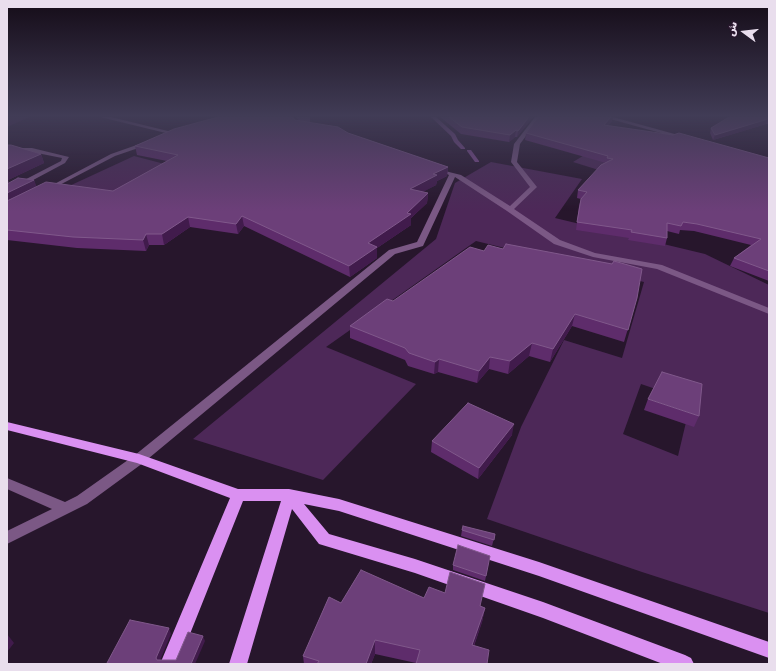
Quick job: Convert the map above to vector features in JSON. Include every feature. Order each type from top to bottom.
[{"type":"main road","points":[[7,426],[139,459],[238,495],[289,495],[339,505],[532,566],[769,650]]},
{"type":"main road","points":[[169,664],[238,495]]},
{"type":"main road","points":[[238,664],[289,495]]},
{"type":"main road","points":[[289,495],[324,539],[415,566],[535,608],[685,664]]},
{"type":"street","points":[[40,193],[113,154],[131,148]]},
{"type":"street","points":[[510,209],[534,187],[514,162],[516,148]]},
{"type":"street","points":[[7,150],[32,150],[66,157],[64,162],[7,192]]},
{"type":"street","points":[[439,169],[459,176],[557,242],[593,255],[659,267],[769,311]]},
{"type":"street","points":[[7,538],[82,500],[139,459],[392,252],[420,244],[453,174]]},
{"type":"street","points":[[7,483],[65,508]]},
{"type":"shaded area","points":[[595,148],[615,148],[602,171],[573,162]]},
{"type":"shaded area","points":[[134,156],[176,167],[117,203],[54,193]]},
{"type":"shaded area","points":[[491,162],[582,179],[555,218],[705,254],[769,285],[769,613],[642,572],[487,519],[521,427],[564,340],[622,358],[644,282],[476,241],[326,347],[416,384],[323,480],[193,439],[436,239],[455,183]],"holes":[[[641,384],[691,401],[678,456],[623,434]]]},
{"type":"building","points":[[7,148],[22,148],[41,154],[7,169]]},
{"type":"building","points":[[146,148],[393,148],[448,167],[433,174],[437,175],[410,189],[428,193],[407,213],[411,214],[368,243],[377,247],[349,266],[242,216],[236,224],[188,217],[162,234],[146,234],[143,240],[73,237],[7,230],[7,201],[46,182],[113,191],[178,155]]},
{"type":"building","points":[[581,148],[734,148],[769,158],[769,271],[734,258],[761,239],[683,222],[681,226],[667,223],[667,238],[631,232],[632,230],[577,222],[581,199],[587,192],[578,190],[601,165],[613,159],[607,158],[608,156]]},
{"type":"building","points":[[18,178],[34,180],[7,193],[7,184]]},
{"type":"building","points":[[506,244],[612,264],[614,261],[642,269],[637,298],[628,330],[575,314],[553,349],[532,343],[510,361],[490,357],[479,371],[439,359],[435,362],[409,353],[405,348],[350,326],[387,299],[393,301],[470,247],[484,251],[488,245],[503,249]]},
{"type":"building","points":[[662,372],[702,384],[699,416],[648,399]]},
{"type":"building","points":[[468,403],[514,424],[479,468],[432,441]]},
{"type":"building","points":[[463,526],[495,534],[494,540],[462,530]]},
{"type":"building","points":[[458,545],[490,556],[486,576],[453,565]]},
{"type":"building","points":[[361,570],[424,598],[429,587],[445,593],[450,572],[485,584],[480,606],[485,608],[472,645],[489,650],[487,664],[416,664],[420,650],[375,640],[366,664],[317,664],[319,661],[303,656],[329,597],[341,603]]},
{"type":"building","points":[[130,620],[169,628],[156,658],[157,660],[176,660],[188,632],[203,636],[191,664],[107,663]]},
{"type":"waterway","points":[[469,151],[477,161]]}]
